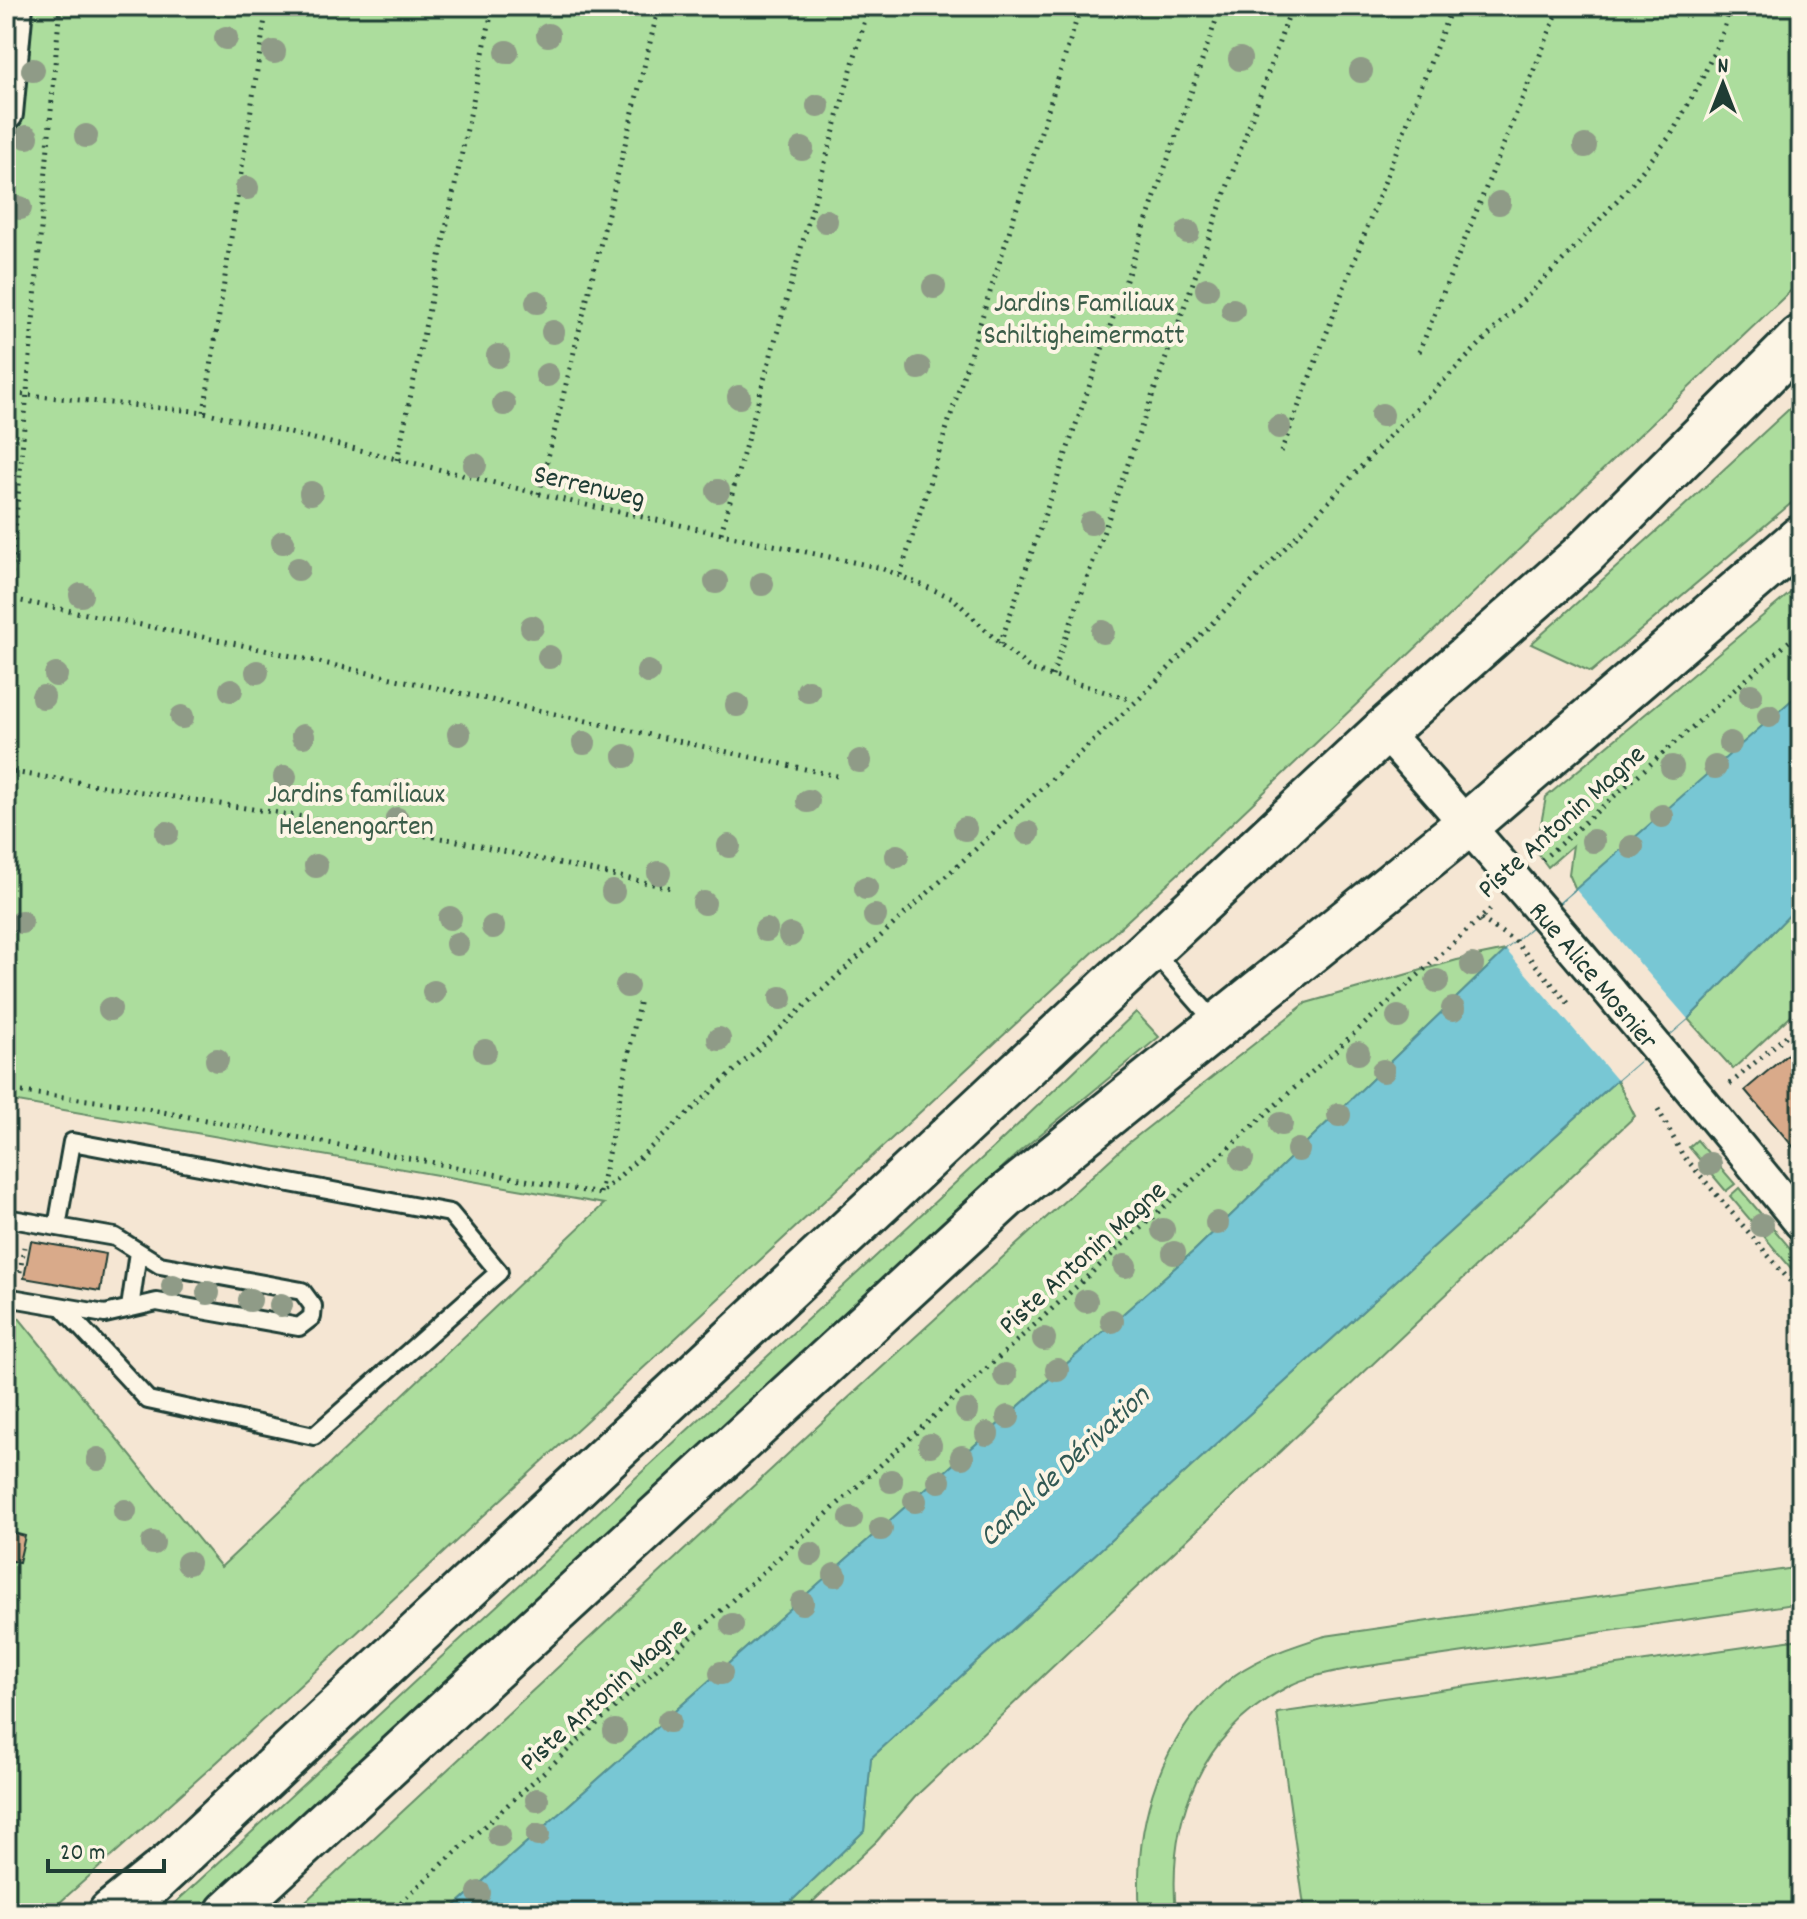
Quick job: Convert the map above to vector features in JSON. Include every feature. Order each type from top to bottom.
[{"type":"main road","points":[[119,1913],[1384,731],[1584,554],[1801,338]]},
{"type":"main road","points":[[228,1913],[1005,1197],[1468,824],[1801,538]]},
{"type":"main road","points":[[111,1913],[174,1862]]},
{"type":"street","points":[[6,114],[16,6]]},
{"type":"street","name":"Rue Alice Mosnier","points":[[1384,731],[1546,915],[1801,1223]]},
{"type":"lane","points":[[1151,949],[1218,1025]]},
{"type":"lane","points":[[57,1227],[72,1142],[450,1213],[499,1272],[314,1436],[148,1400],[62,1307]]},
{"type":"lane","points":[[6,1218],[115,1237],[160,1265],[302,1291],[313,1306],[312,1317],[299,1327],[157,1302],[105,1314],[11,1298]]},
{"type":"lane","points":[[130,1308],[138,1252]]},
{"type":"path","points":[[6,637],[60,6]]},
{"type":"path","points":[[204,412],[267,6]]},
{"type":"path","points":[[397,460],[493,6]]},
{"type":"path","points":[[539,494],[659,6]]},
{"type":"path","points":[[721,533],[869,6]]},
{"type":"path","points":[[900,575],[1081,6]]},
{"type":"path","points":[[1000,644],[1221,6]]},
{"type":"path","points":[[1052,676],[1292,6]]},
{"type":"path","points":[[1281,452],[1452,6]]},
{"type":"path","points":[[1419,352],[1560,6]]},
{"type":"path","points":[[600,1194],[1140,698],[1396,429],[1566,257],[1671,135],[1700,83],[1724,30],[1729,6]]},
{"type":"path","name":"Serrenweg","points":[[6,393],[204,412],[539,494],[881,568],[953,598],[1032,670],[1132,700]]},
{"type":"path","points":[[8,598],[237,644],[837,776]]},
{"type":"path","name":"Piste Antonin Magne","points":[[389,1913],[1481,919],[1517,882],[1801,631]]},
{"type":"path","points":[[6,771],[453,840],[671,888]]},
{"type":"path","points":[[1481,919],[1516,942]]},
{"type":"path","points":[[600,1194],[640,999]]},
{"type":"path","points":[[1705,1106],[1801,1023]]},
{"type":"path","points":[[6,1090],[120,1104],[600,1194]]},
{"type":"path","points":[[1653,1101],[1682,1154],[1801,1294]]},
{"type":"path","points":[[11,1298],[28,1222]]},
{"type":"green space","points":[[6,6],[1801,6],[1801,281],[1193,860],[217,1762],[48,1913],[6,1913],[6,1317],[19,1318],[221,1567],[604,1204],[6,1100]]},
{"type":"green space","points":[[1801,398],[1801,495],[1591,672],[1531,644],[1669,520]]},
{"type":"green space","points":[[1801,584],[1801,692],[1576,890],[1569,874],[1573,845],[1548,867],[1536,851],[1546,797]]},
{"type":"green space","points":[[1801,903],[1801,1006],[1733,1069],[1688,1019]]},
{"type":"green space","points":[[1506,950],[1195,1250],[447,1913],[293,1913],[1127,1144],[1306,1003],[1457,960]]},
{"type":"green space","points":[[1136,1012],[1159,1037],[1019,1152],[788,1369],[194,1913],[164,1913],[1005,1137]]},
{"type":"green space","points":[[1617,1080],[1635,1116],[916,1796],[877,1841],[801,1913],[779,1913],[864,1831],[871,1758]]},
{"type":"green space","points":[[1697,1140],[1735,1184],[1726,1191],[1689,1147]]},
{"type":"green space","points":[[1739,1188],[1801,1261],[1801,1280],[1730,1196]]},
{"type":"green space","points":[[1801,1567],[1801,1603],[1348,1669],[1289,1686],[1259,1705],[1233,1728],[1212,1753],[1196,1781],[1177,1844],[1176,1913],[1140,1913],[1141,1846],[1147,1813],[1170,1751],[1209,1698],[1235,1675],[1256,1662],[1325,1636]]},
{"type":"green space","points":[[1801,1639],[1801,1913],[1305,1913],[1277,1713]]},
{"type":"water","name":"Canal de Dérivation","points":[[1801,692],[1801,903],[1688,1019],[871,1758],[864,1831],[779,1913],[447,1913],[1195,1250],[1506,950]]},
{"type":"pier","points":[[1576,890],[1688,1019],[1617,1080],[1506,950]]},
{"type":"building","points":[[1801,1043],[1801,1156],[1745,1090]]},
{"type":"building","points":[[31,1241],[106,1254],[100,1291],[24,1278]]},
{"type":"building","points":[[6,1531],[25,1536],[19,1562],[6,1560]]},
{"type":"park label","name":"Jardins Familiaux Schiltigheimermatt","points":[[1084,317]]},
{"type":"park label","name":"Jardins familiaux Helenengarten","points":[[356,808]]}]
